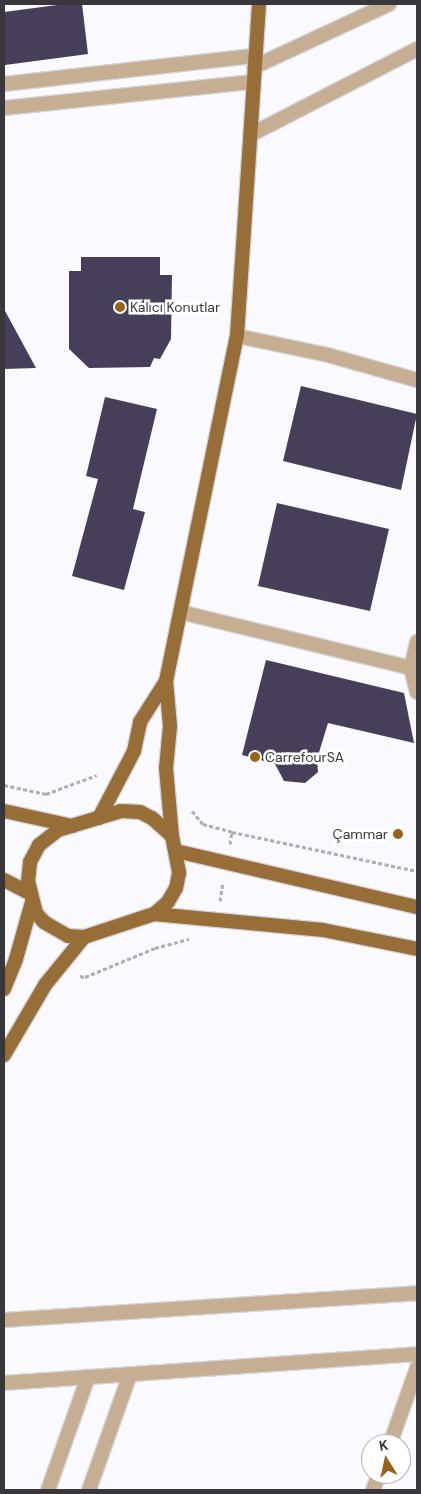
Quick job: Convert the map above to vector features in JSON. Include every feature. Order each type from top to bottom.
[{"type":"main road","points":[[4,880],[31,898],[44,922],[68,936],[84,938],[154,914],[168,902],[176,888],[176,851],[172,836],[167,787],[170,726],[166,681],[237,336],[259,4]]},
{"type":"main road","points":[[99,818],[134,751],[140,722],[166,681]]},
{"type":"main road","points":[[4,811],[73,826]]},
{"type":"main road","points":[[4,990],[16,959],[31,898],[30,862],[39,845],[58,830],[121,811],[140,812],[162,825],[172,836]]},
{"type":"main road","points":[[176,851],[417,907]]},
{"type":"main road","points":[[154,914],[323,930],[417,949]]},
{"type":"main road","points":[[4,1055],[58,970],[84,938]]},
{"type":"street","points":[[4,84],[255,62],[389,4]]},
{"type":"street","points":[[250,136],[417,49]]},
{"type":"street","points":[[4,108],[254,82]]},
{"type":"street","points":[[237,336],[328,355],[417,380]]},
{"type":"street","points":[[180,612],[414,667]]},
{"type":"street","points":[[417,642],[414,667],[417,692]]},
{"type":"street","points":[[4,1320],[417,1293]]},
{"type":"street","points":[[4,1383],[417,1354]]},
{"type":"street","points":[[394,1434],[417,1368]]},
{"type":"street","points":[[89,1490],[130,1374]]},
{"type":"street","points":[[48,1490],[88,1377]]},
{"type":"path","points":[[4,785],[46,794],[95,775],[122,777]]},
{"type":"path","points":[[167,787],[172,787],[203,824],[417,871]]},
{"type":"path","points":[[58,970],[85,977],[155,948],[191,938]]},
{"type":"building","points":[[65,4],[82,4],[88,54],[5,65],[4,12]]},
{"type":"building","name":"Kalıcı Konutlar","points":[[81,257],[160,257],[160,275],[172,275],[171,339],[160,359],[154,358],[150,367],[89,368],[69,349],[69,271],[81,271]]},
{"type":"building","points":[[4,309],[36,368],[4,369]]},
{"type":"building","points":[[301,386],[417,414],[401,490],[283,461]]},
{"type":"building","points":[[105,397],[157,409],[133,509],[145,512],[124,590],[72,576],[98,479],[86,476]]},
{"type":"building","points":[[277,503],[389,529],[370,611],[258,586]]},
{"type":"building","points":[[266,660],[404,693],[414,743],[328,723],[317,759],[318,772],[305,783],[284,781],[275,764],[242,755]]},
{"type":"place","name":"Kalıcı Konutlar","points":[[120,307]]},
{"type":"place","name":"CarrefourSA","points":[[255,757]]},
{"type":"place","name":"Çammar","points":[[398,834]]}]
